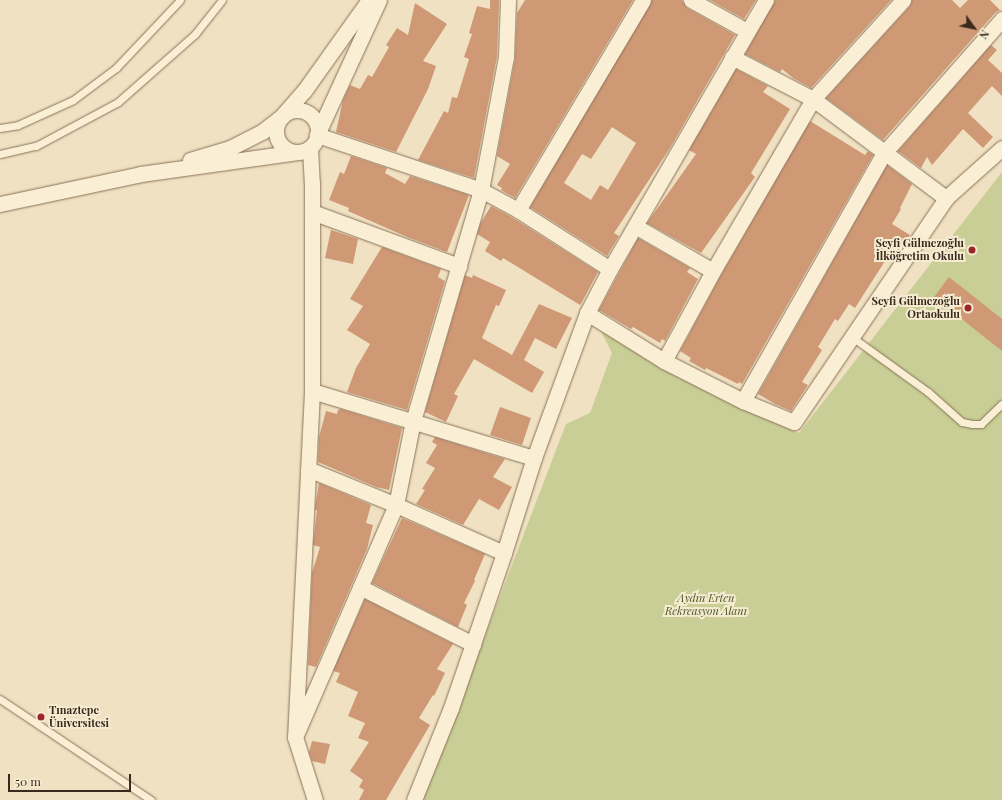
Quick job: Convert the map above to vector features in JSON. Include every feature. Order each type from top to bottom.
[{"type":"street","points":[[141,174],[230,148],[263,131],[282,116],[304,91],[369,0]]},
{"type":"street","points":[[308,145],[380,0]]},
{"type":"street","points":[[294,737],[396,505],[413,422],[481,190],[506,57],[508,0]]},
{"type":"street","points":[[518,210],[643,0]]},
{"type":"street","points":[[691,0],[747,31]]},
{"type":"street","points":[[414,800],[451,708],[504,553],[534,458],[587,313],[610,269],[766,0]]},
{"type":"street","points":[[664,361],[713,271],[813,99],[903,0]]},
{"type":"street","points":[[743,401],[884,153],[1002,19]]},
{"type":"street","points":[[732,57],[813,99],[946,198]]},
{"type":"street","points":[[315,800],[294,737],[312,391],[312,212],[308,145],[316,122],[307,113],[294,110],[282,116],[276,128],[278,142],[283,148],[308,145],[481,190],[518,210],[610,269]]},
{"type":"street","points":[[0,204],[141,174],[308,145]]},
{"type":"street","points":[[587,313],[664,361],[743,401],[794,422],[946,198],[1002,148]]},
{"type":"street","points":[[312,212],[459,266]]},
{"type":"street","points":[[635,226],[713,271]]},
{"type":"street","points":[[312,391],[534,458]]},
{"type":"street","points":[[308,469],[396,505],[504,553]]},
{"type":"street","points":[[360,587],[473,644]]},
{"type":"lane","points":[[0,128],[18,125],[73,100],[116,68],[180,0]]},
{"type":"lane","points":[[0,154],[36,146],[118,102],[195,34],[222,0]]},
{"type":"lane","points":[[852,337],[928,392],[962,422],[981,424],[1002,404]]},
{"type":"lane","points":[[0,699],[151,800]]},
{"type":"green space","name":"Aydın Erten Rekreasyon Alanı","points":[[1002,172],[1002,800],[422,800],[566,424],[590,413],[612,353],[600,329],[799,433]]},
{"type":"building","points":[[490,0],[499,0],[497,56],[474,178],[418,160],[444,111],[448,113],[452,97],[457,98],[469,59],[464,57],[472,34],[469,33],[477,6],[490,9]]},
{"type":"building","points":[[525,0],[633,0],[515,198],[501,190],[502,188],[497,185],[510,164],[497,156],[515,59],[517,13]]},
{"type":"building","points":[[652,0],[682,0],[687,8],[735,35],[670,148],[614,233],[619,236],[607,256],[530,207]],"holes":[[[612,127],[636,143],[608,190],[600,185],[591,200],[564,183],[582,154],[591,159]]]},
{"type":"building","points":[[710,0],[756,0],[744,19]]},
{"type":"building","points":[[775,0],[891,0],[811,88],[793,78],[782,69],[780,72],[745,54]]},
{"type":"building","points":[[912,0],[952,0],[960,8],[968,0],[990,0],[1000,10],[995,13],[883,140],[826,98],[910,6]]},
{"type":"building","points":[[415,3],[447,24],[423,61],[436,66],[428,89],[396,152],[336,132],[343,100],[350,85],[360,89],[368,75],[372,77],[389,47],[386,45],[397,28],[408,35]]},
{"type":"building","points":[[991,45],[997,50],[988,60],[1002,73],[1002,96],[992,86],[968,113],[993,137],[983,148],[963,129],[932,165],[927,157],[921,168],[898,151]]},
{"type":"building","points":[[736,69],[768,86],[763,92],[790,109],[751,173],[755,177],[701,253],[647,223],[696,154],[689,150]]},
{"type":"building","points":[[810,121],[865,155],[868,151],[873,155],[742,384],[739,382],[738,384],[706,368],[705,370],[689,361],[691,358],[680,351],[721,275]]},
{"type":"building","points":[[351,156],[387,168],[385,173],[405,184],[410,176],[469,195],[447,252],[407,237],[348,211],[349,208],[329,200],[340,172],[344,174]]},
{"type":"building","points":[[887,165],[912,184],[900,208],[901,209],[892,224],[910,235],[899,251],[894,247],[855,308],[849,304],[838,321],[835,319],[818,347],[822,350],[802,382],[808,385],[791,411],[758,394]]},
{"type":"building","points":[[491,206],[513,218],[598,272],[580,305],[503,258],[501,261],[485,251],[490,242],[477,234],[480,224]]},
{"type":"building","points":[[331,230],[358,239],[353,264],[325,258]]},
{"type":"building","points":[[638,238],[690,268],[687,272],[698,279],[665,341],[662,339],[660,343],[633,327],[631,329],[599,310]]},
{"type":"building","points":[[382,247],[441,269],[438,277],[445,281],[407,410],[347,392],[356,368],[370,344],[347,330],[363,306],[350,299]]},
{"type":"building","points":[[465,275],[472,278],[473,275],[506,290],[499,306],[496,305],[482,338],[512,355],[539,304],[572,318],[556,349],[535,338],[524,360],[544,372],[532,393],[474,359],[454,394],[458,396],[446,422],[425,412]]},
{"type":"building","name":"Seyfi Gülmezoğlu Ortaokulu","points":[[949,277],[1002,319],[1002,351],[934,297]]},
{"type":"building","points":[[500,407],[531,418],[522,445],[490,435]]},
{"type":"building","points":[[341,409],[402,428],[389,490],[376,487],[318,462],[319,437],[326,411],[337,414],[338,410]]},
{"type":"building","points":[[435,437],[505,459],[493,477],[512,487],[499,510],[479,499],[463,525],[416,504],[425,490],[422,489],[435,468],[426,463],[437,445],[432,442]]},
{"type":"building","points":[[319,483],[371,505],[366,523],[373,525],[367,549],[316,667],[308,665],[312,573],[320,547],[313,545],[317,510],[315,510]]},
{"type":"building","points":[[402,518],[485,554],[474,580],[475,581],[464,603],[467,605],[458,627],[372,583]]},
{"type":"building","points":[[365,599],[453,644],[437,669],[445,673],[434,696],[433,695],[419,718],[430,725],[386,800],[359,800],[364,790],[359,787],[363,780],[350,771],[369,742],[358,738],[365,723],[348,716],[358,692],[336,682],[340,673],[333,671]]},
{"type":"building","points":[[312,741],[330,744],[325,764],[312,761],[309,752]]},
{"type":"place","name":"Seyfi Gülmezoğlu İlköğretim Okulu","points":[[972,250]]},
{"type":"place","name":"Seyfi Gülmezoğlu Ortaokulu","points":[[968,308]]},
{"type":"place","name":"Tınaztepe Üniversitesi","points":[[41,717]]}]
